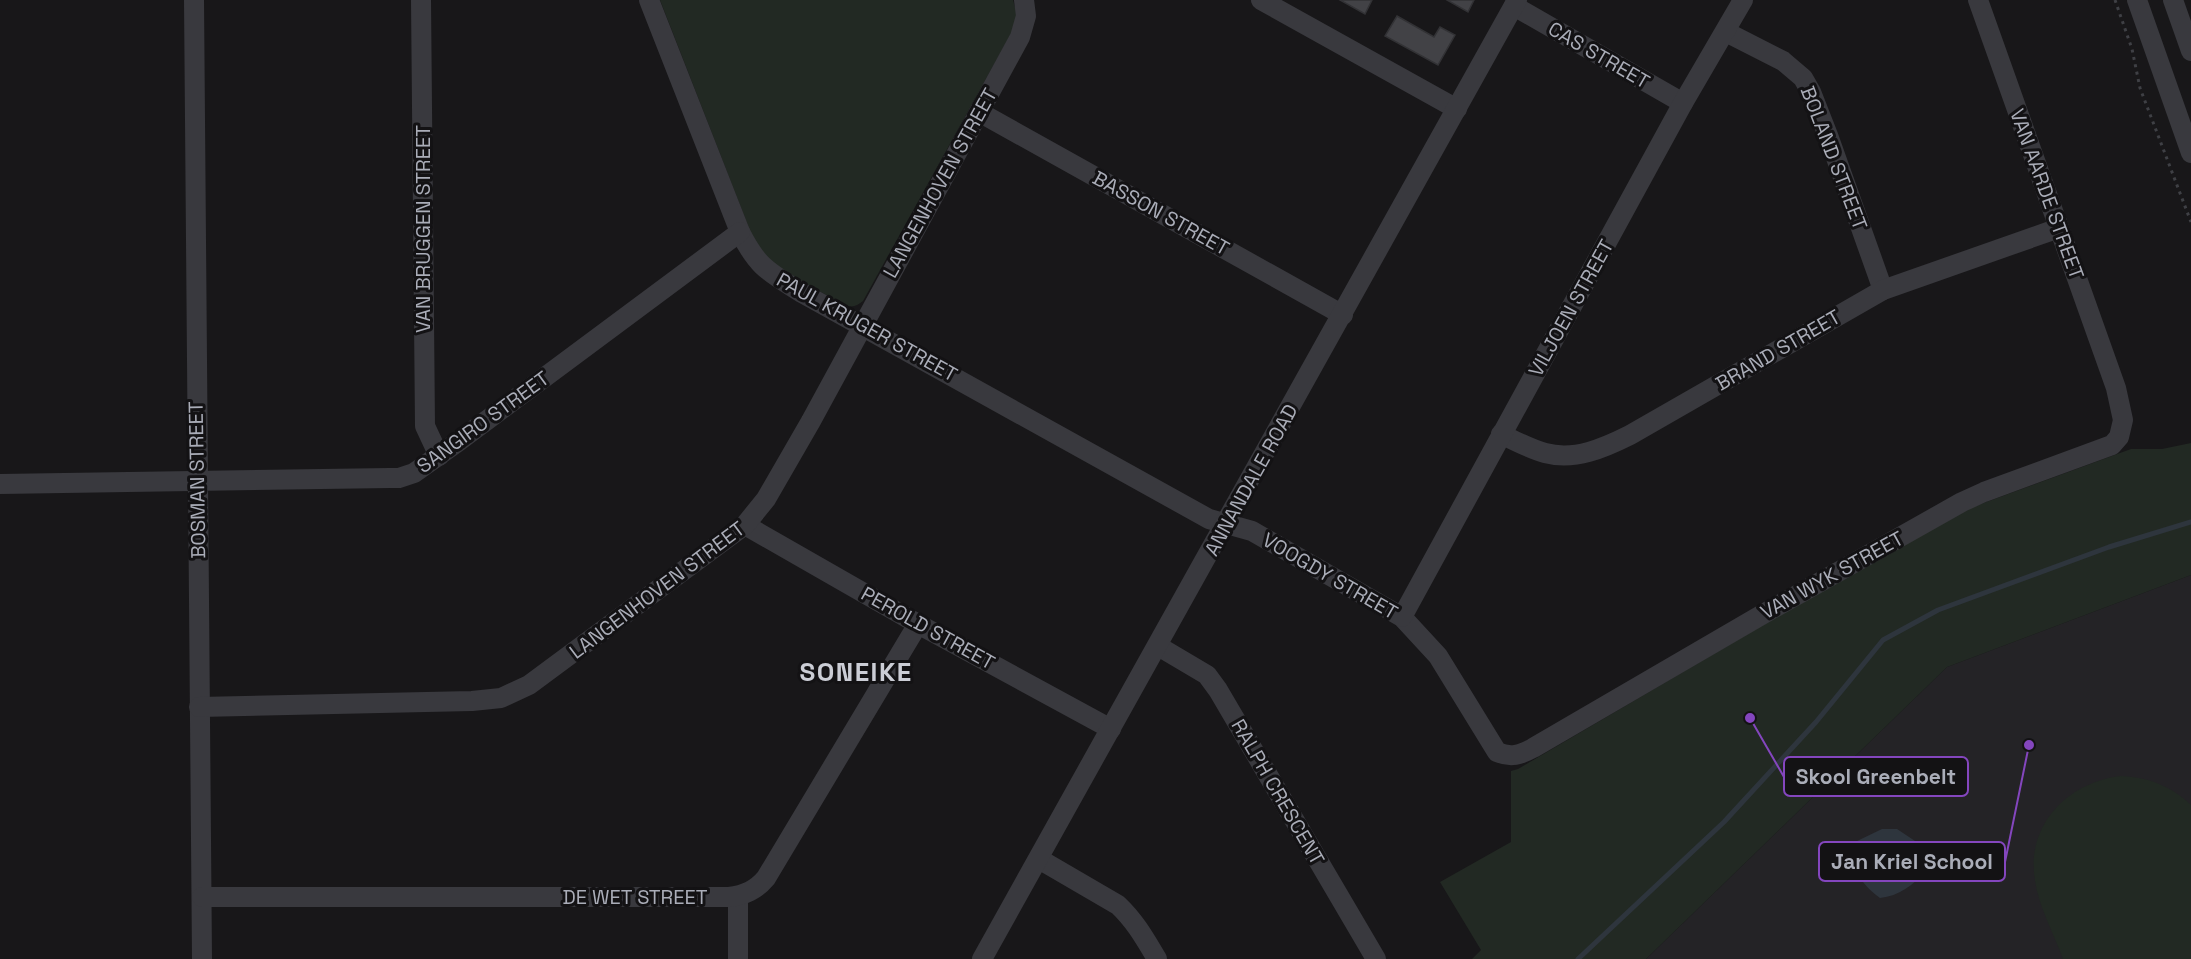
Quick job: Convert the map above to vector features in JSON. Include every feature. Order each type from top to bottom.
[{"type":"street","name":"BOSMAN STREET","points":[[194,0],[196,481],[202,959]]},
{"type":"street","name":"VAN BRUGGEN STREET","points":[[422,0],[425,426],[439,456]]},
{"type":"street","name":"PAUL KRUGER STREET","points":[[649,0],[740,232],[754,257],[770,272],[802,293],[1209,519],[1227,524]]},
{"type":"street","name":"LANGENHOVEN STREET","points":[[199,707],[479,701],[501,698],[529,685],[745,525],[771,492],[1023,30],[1026,16],[1024,0]]},
{"type":"street","points":[[1262,0],[1457,109]]},
{"type":"street","name":"VILJOEN STREET","points":[[1402,617],[1683,103],[1743,0]]},
{"type":"street","name":"VAN AARDE STREET","points":[[1978,0],[2116,388]]},
{"type":"street","points":[[2137,0],[2191,153]]},
{"type":"street","points":[[2173,0],[2191,51]]},
{"type":"street","name":"ANNANDALE ROAD","points":[[982,959],[1516,3]]},
{"type":"street","name":"CAS STREET","points":[[1516,3],[1683,103]]},
{"type":"street","name":"BOLAND STREET","points":[[1726,32],[1783,61],[1803,78],[1829,138],[1883,290]]},
{"type":"street","name":"BASSON STREET","points":[[979,112],[1343,315]]},
{"type":"street","name":"BRAND STREET","points":[[1502,434],[1544,453],[1562,456],[1601,449],[1630,435],[1883,290],[2059,228]]},
{"type":"street","name":"SANGIRO STREET","points":[[0,484],[399,478],[414,473],[740,232]]},
{"type":"street","name":"VAN WYK STREET","points":[[1508,757],[1523,754],[1758,617],[1962,502],[2112,445],[2119,437],[2124,420],[2116,388]]},
{"type":"street","name":"VOOGDY STREET","points":[[1227,524],[1252,531],[1402,617],[1438,656],[1493,747],[1497,752],[1508,757]]},
{"type":"street","name":"PEROLD STREET","points":[[745,525],[918,624],[1111,729]]},
{"type":"street","points":[[738,959],[738,896],[754,890],[766,878],[918,624]]},
{"type":"street","name":"RALPH CRESCENT","points":[[1158,646],[1207,675],[1218,690],[1376,959]]},
{"type":"street","points":[[1039,859],[1118,905],[1129,915],[1157,959]]},
{"type":"street","name":"DE WET STREET","points":[[201,897],[738,896]]},
{"type":"path","points":[[2115,0],[2132,49],[2140,88],[2191,222]]},
{"type":"shaded area","points":[[660,0],[1013,0],[1017,15],[1013,30],[863,301],[853,306],[846,305],[780,270],[772,264],[754,241]]},
{"type":"shaded area","points":[[2191,443],[2191,575],[1947,667],[1646,959],[1472,959],[1481,950],[1440,882],[1511,842],[1511,771],[1970,508],[2131,449],[2162,449]]},
{"type":"shaded area","points":[[2191,575],[2191,959],[1646,959],[1947,667]]},
{"type":"shaded area","points":[[2120,776],[2140,778],[2158,784],[2191,805],[2191,959],[2063,959],[2043,911],[2035,881],[2034,861],[2037,842],[2044,825],[2054,810],[2083,787]]},
{"type":"shaded area","points":[[1882,829],[1897,829],[1918,843],[1924,854],[1926,871],[1905,889],[1880,898],[1859,877],[1853,863],[1851,848],[1855,842]]},
{"type":"building","points":[[1340,0],[1372,0],[1365,14]]},
{"type":"building","points":[[1447,0],[1474,0],[1468,12]]},
{"type":"building","points":[[1397,16],[1434,37],[1440,27],[1455,35],[1438,65],[1385,36]]},
{"type":"waterway","points":[[1578,959],[1724,822],[1816,722],[1883,640],[1938,610],[2109,547],[2191,522]]},
{"type":"place","name":"Skool Greenbelt","points":[[1750,718]]},
{"type":"place","name":"Jan Kriel School","points":[[2029,745]]},
{"type":"district","name":"SONEIKE","points":[[856,672]]}]
